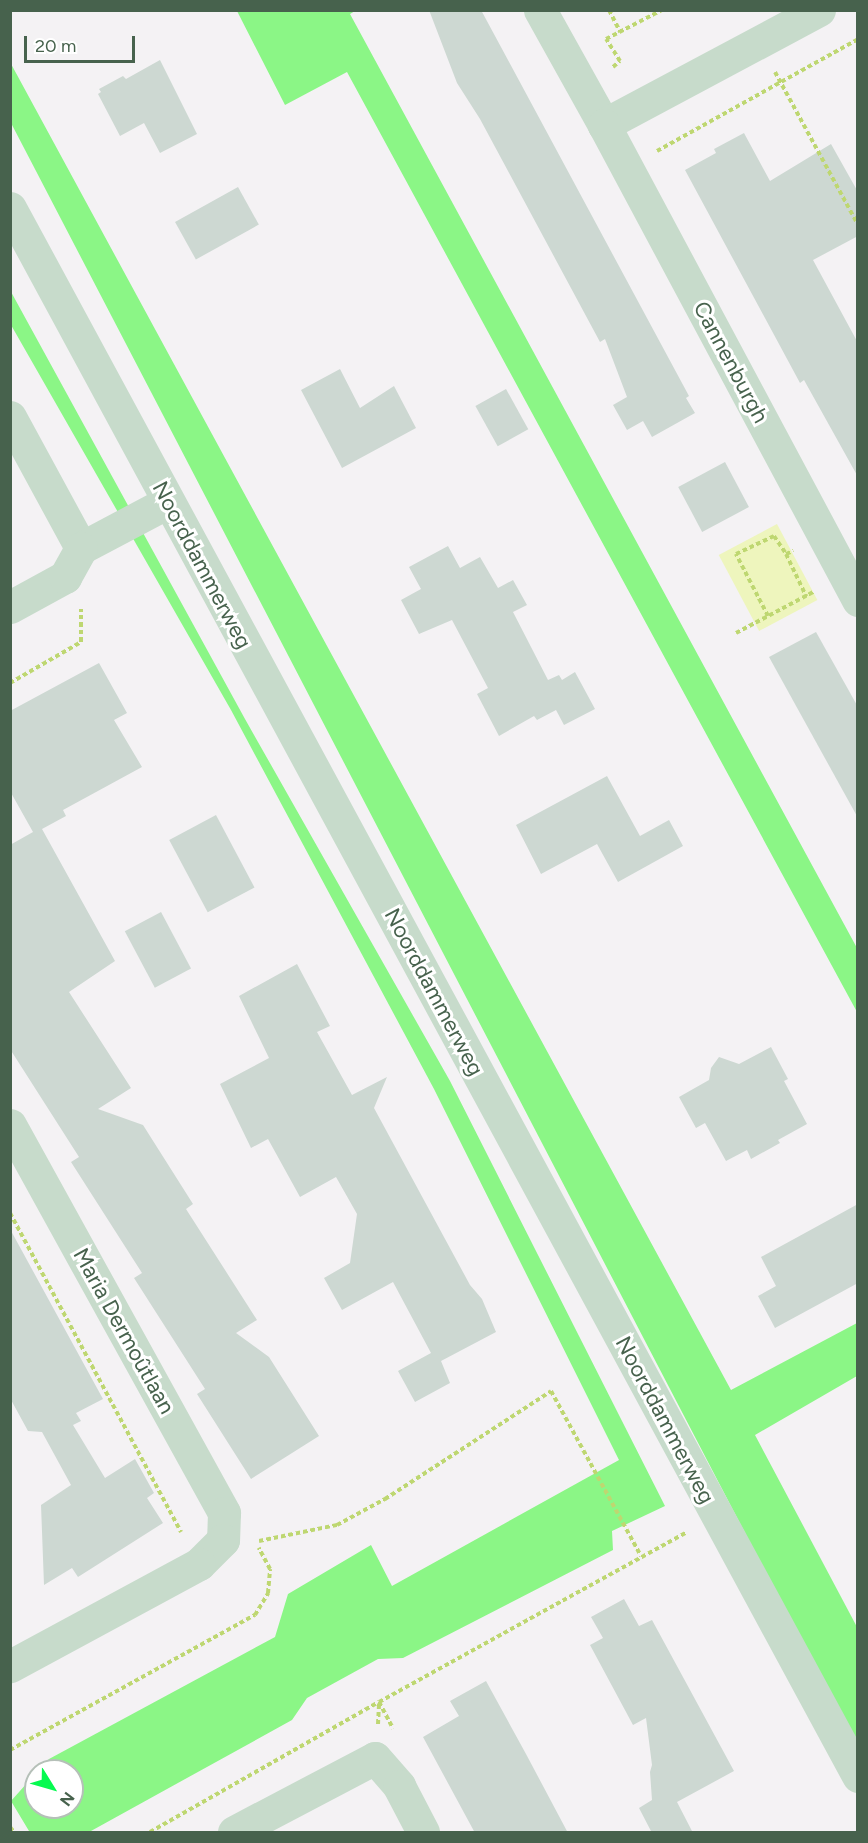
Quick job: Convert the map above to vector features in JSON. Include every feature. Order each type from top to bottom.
[{"type":"street","name":"Cannenburgh","points":[[540,10],[851,587]]},
{"type":"street","points":[[604,125],[819,10]]},
{"type":"street","name":"Noorddammerweg","points":[[10,208],[156,509],[858,1776]]},
{"type":"street","points":[[10,417],[94,541]]},
{"type":"street","points":[[10,607],[65,577],[94,541],[156,509]]},
{"type":"street","name":"Maria Dermoûtlaan","points":[[10,1125],[224,1513],[223,1540],[199,1564]]},
{"type":"street","points":[[10,1666],[199,1564]]},
{"type":"street","points":[[234,1833],[375,1758],[399,1785],[423,1833]]},
{"type":"path","points":[[609,10],[620,32]]},
{"type":"path","points":[[584,89],[620,61],[606,39],[662,10]]},
{"type":"path","points":[[638,106],[646,157],[780,80],[858,39]]},
{"type":"path","points":[[759,42],[858,225]]},
{"type":"path","points":[[786,554],[823,535]]},
{"type":"path","points":[[768,616],[736,554],[774,536],[786,554],[806,596]]},
{"type":"path","points":[[736,633],[806,596],[851,587]]},
{"type":"path","points":[[10,683],[81,642],[81,607]]},
{"type":"path","points":[[10,1213],[199,1564]]},
{"type":"path","points":[[10,1750],[255,1615],[268,1593],[270,1569],[255,1542],[337,1525],[385,1499],[551,1391],[641,1556]]},
{"type":"path","points":[[150,1833],[379,1702],[690,1530]]},
{"type":"path","points":[[375,1758],[379,1702]]},
{"type":"path","points":[[10,1827],[14,1833]]},
{"type":"shaded area","points":[[237,11],[355,11],[350,14],[857,948],[857,1012],[347,72],[285,105]]},
{"type":"shaded area","points":[[10,62],[731,1390],[857,1323],[857,1376],[755,1435],[857,1627],[857,1743],[784,1608],[11,123]]},
{"type":"shaded area","points":[[10,290],[245,719],[450,1081],[665,1506],[612,1531],[613,1550],[403,1658],[378,1659],[307,1698],[292,1720],[91,1831],[29,1831],[11,1801],[24,1786],[24,1819],[84,1819],[84,1759],[49,1759],[275,1637],[288,1594],[371,1545],[392,1586],[619,1460],[434,1089],[231,710],[11,325]]},
{"type":"shaded area","points":[[777,524],[817,600],[759,631],[719,555]]},
{"type":"building","points":[[429,10],[481,10],[689,396],[686,398],[695,413],[652,437],[643,421],[627,430],[613,405],[627,397],[605,339],[600,342],[480,119],[457,83]]},
{"type":"building","points":[[160,60],[197,134],[160,153],[144,123],[120,136],[98,94],[101,92],[99,89],[123,76],[126,79]]},
{"type":"building","points":[[744,133],[770,181],[831,144],[858,192],[858,236],[813,260],[858,343],[858,477],[804,380],[800,383],[685,170],[716,153],[714,149]]},
{"type":"building","points":[[238,187],[259,225],[196,260],[175,222]]},
{"type":"building","points":[[340,369],[360,408],[394,386],[416,428],[342,468],[301,390]]},
{"type":"building","points":[[506,389],[528,429],[498,446],[475,406]]},
{"type":"building","points":[[725,462],[749,507],[702,532],[678,487]]},
{"type":"building","points":[[448,546],[460,568],[480,557],[498,588],[513,580],[527,605],[513,612],[548,680],[559,675],[562,680],[575,672],[595,709],[564,725],[556,710],[537,720],[534,716],[499,736],[477,694],[488,688],[452,620],[419,634],[401,600],[421,589],[409,567]]},
{"type":"building","points":[[816,632],[858,707],[858,818],[769,657]]},
{"type":"building","points":[[99,663],[127,713],[114,720],[142,767],[63,810],[66,816],[42,829],[115,961],[69,992],[131,1088],[98,1109],[143,1125],[193,1204],[186,1209],[257,1320],[236,1333],[269,1357],[319,1436],[251,1479],[197,1394],[205,1389],[134,1278],[142,1273],[71,1162],[79,1157],[10,1049],[10,845],[33,832],[10,791],[10,711]]},
{"type":"building","points":[[607,776],[640,836],[669,820],[683,846],[618,882],[597,844],[541,874],[516,825]]},
{"type":"building","points":[[216,815],[254,887],[208,912],[169,840]]},
{"type":"building","points":[[161,912],[191,969],[155,988],[125,931]]},
{"type":"building","points":[[297,964],[330,1026],[317,1032],[352,1095],[387,1077],[374,1108],[470,1285],[482,1299],[496,1332],[441,1361],[450,1383],[415,1402],[398,1371],[431,1353],[393,1282],[342,1310],[324,1278],[350,1263],[357,1214],[336,1177],[300,1197],[268,1139],[251,1148],[220,1084],[269,1058],[239,996]]},
{"type":"building","points":[[771,1047],[788,1079],[784,1081],[807,1124],[778,1140],[780,1143],[751,1159],[747,1150],[726,1161],[705,1123],[696,1128],[679,1097],[709,1080],[711,1068],[719,1057],[739,1064]]},
{"type":"building","points":[[858,1204],[858,1283],[775,1328],[758,1296],[776,1286],[761,1257]]},
{"type":"building","points":[[10,1229],[103,1399],[76,1413],[81,1421],[73,1425],[105,1478],[135,1459],[154,1493],[147,1498],[163,1523],[78,1577],[72,1568],[44,1585],[41,1505],[71,1485],[42,1432],[28,1431],[10,1398]]},
{"type":"building","points":[[624,1599],[639,1626],[652,1620],[734,1771],[677,1802],[693,1833],[652,1833],[639,1808],[652,1800],[650,1772],[652,1765],[646,1718],[633,1725],[590,1645],[603,1638],[591,1617]]},
{"type":"building","points":[[486,1681],[568,1833],[475,1833],[423,1737],[459,1716],[450,1701]]}]
